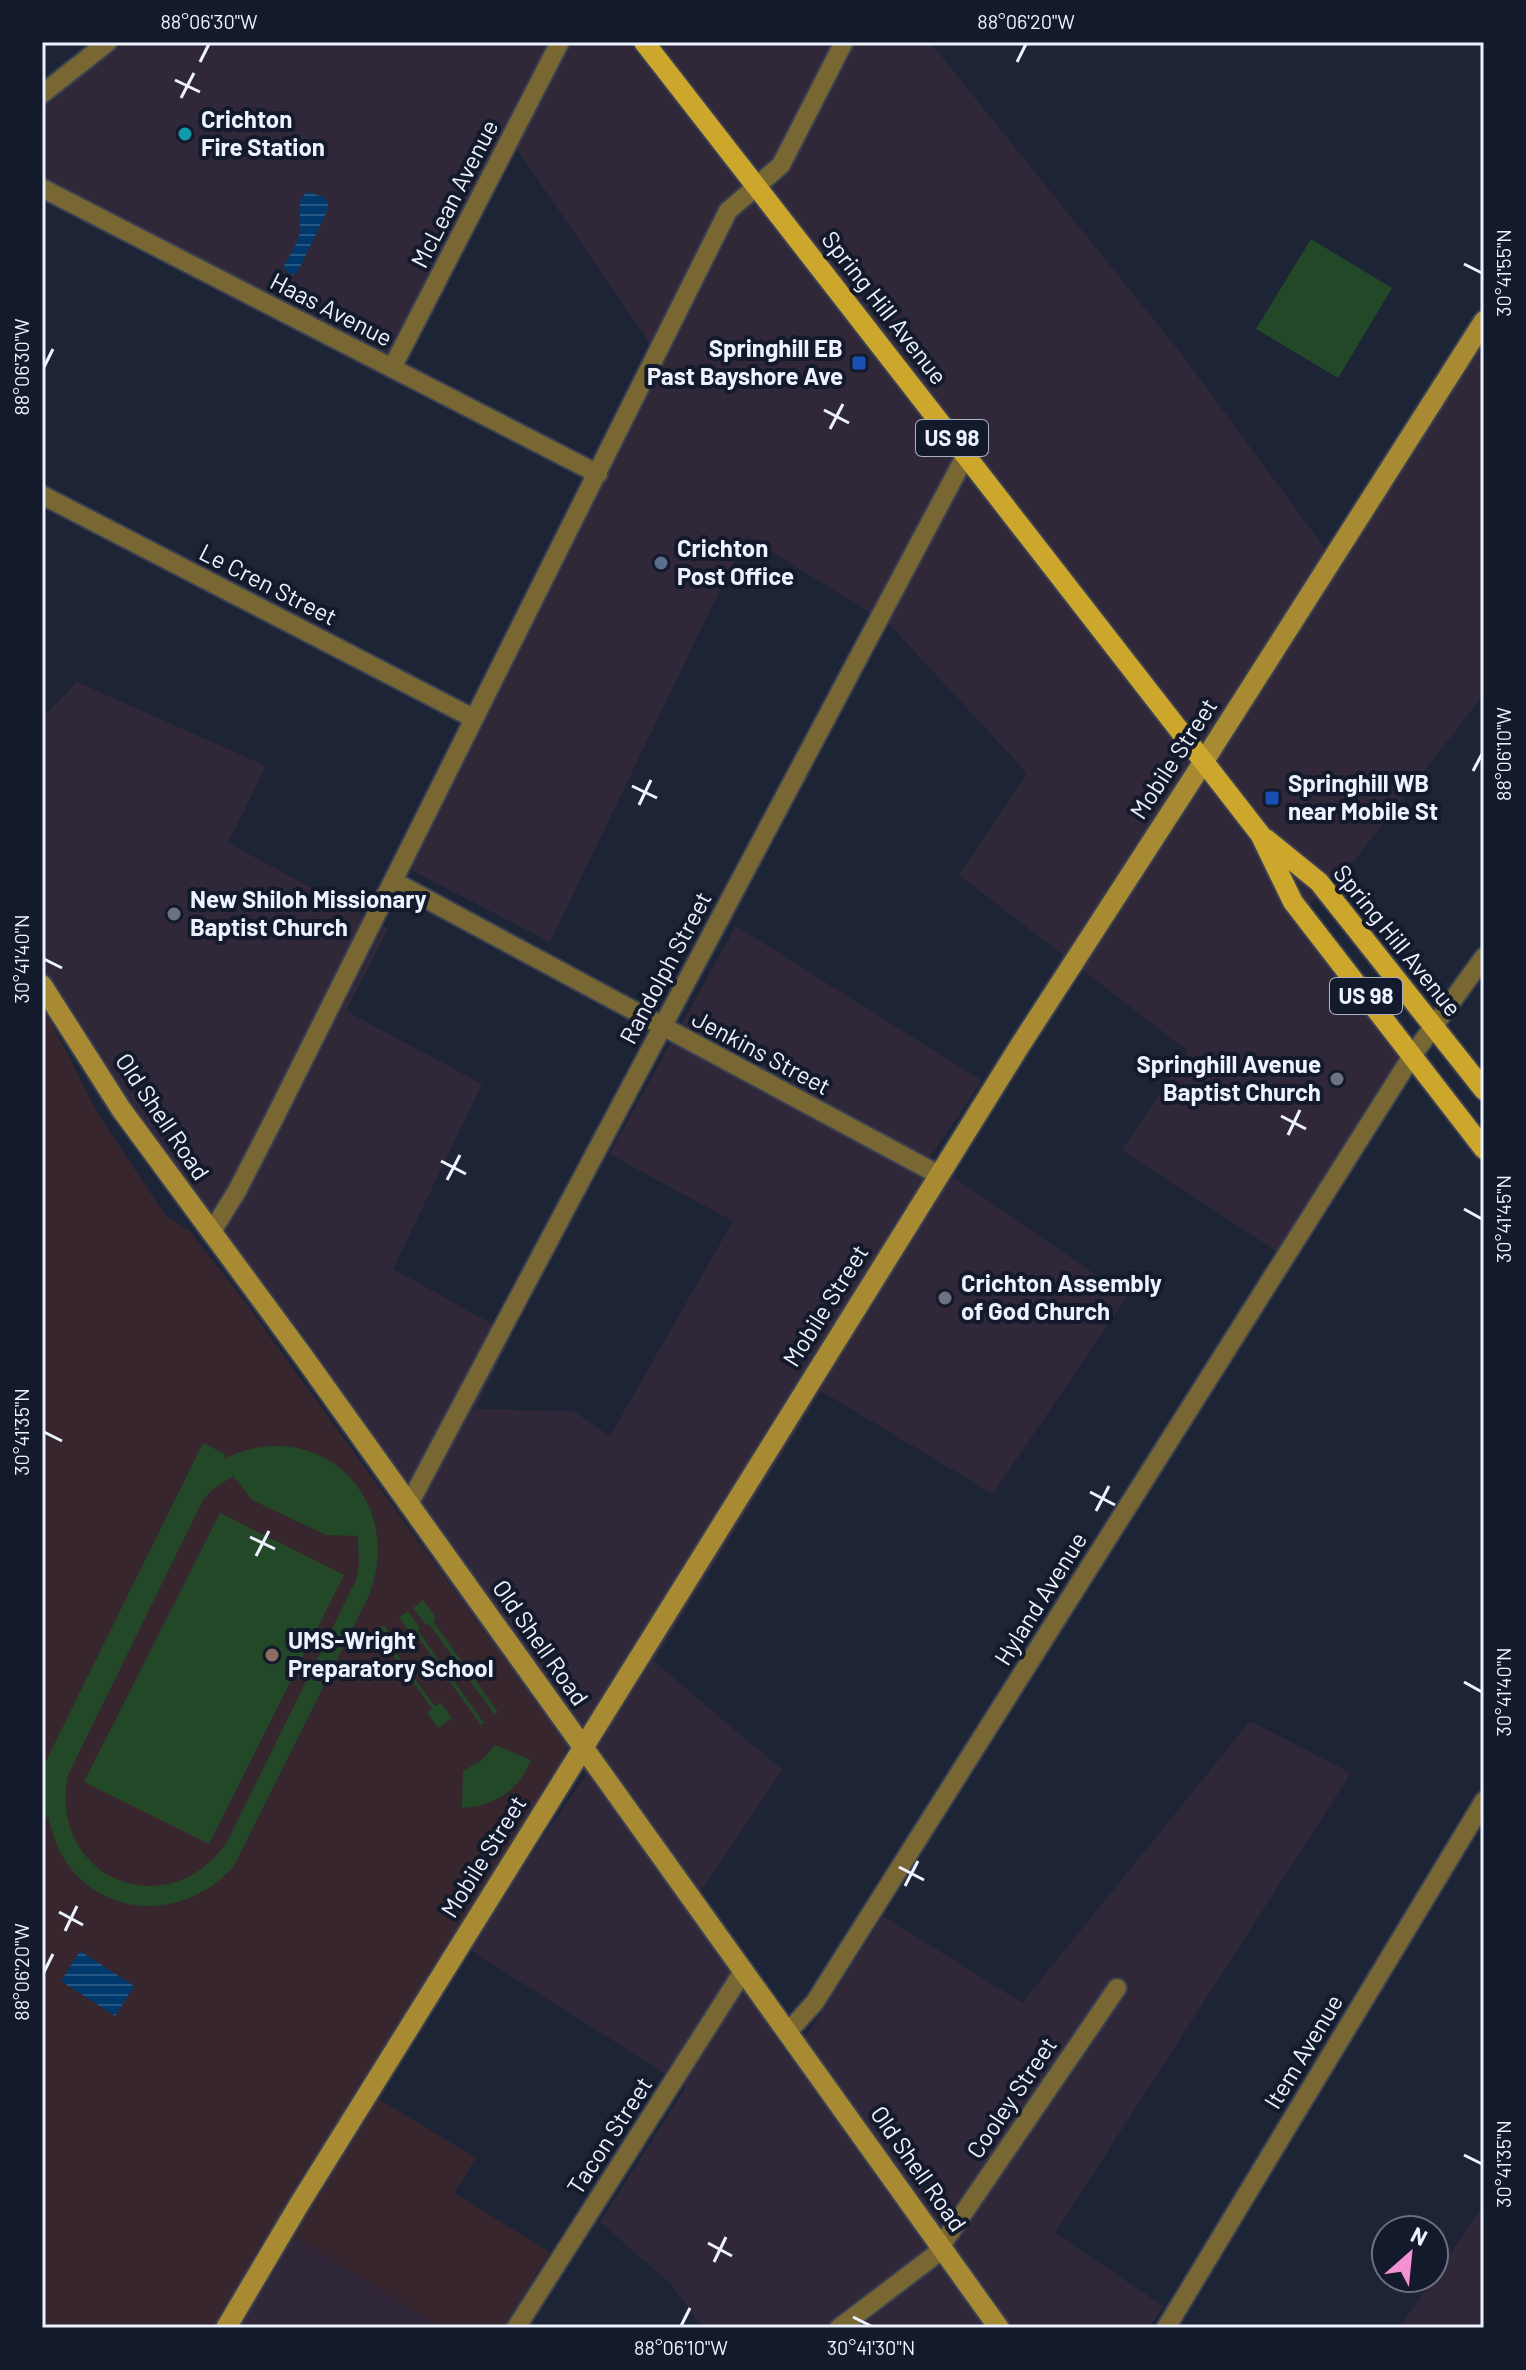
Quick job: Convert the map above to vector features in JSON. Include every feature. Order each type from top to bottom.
[{"type":"main road","name":"Spring Hill Avenue","points":[[644,42],[1260,834],[1293,902],[1484,1149]]},
{"type":"main road","name":"Spring Hill Avenue","points":[[1260,834],[1319,882],[1484,1090]]},
{"type":"street","points":[[42,94],[108,42]]},
{"type":"street","name":"McLean Avenue","points":[[392,368],[560,42]]},
{"type":"street","points":[[211,1233],[237,1191],[728,211],[781,165],[844,42]]},
{"type":"street","name":"Haas Avenue","points":[[42,188],[598,474]]},
{"type":"street","name":"Mobile Street","points":[[226,2328],[300,2203],[1027,1034],[1484,321]]},
{"type":"street","name":"Randolph Street","points":[[409,1504],[966,455]]},
{"type":"street","name":"Le Cren Street","points":[[42,495],[473,718]]},
{"type":"street","name":"Jenkins Street","points":[[393,881],[939,1175]]},
{"type":"street","name":"Hyland Avenue","points":[[788,2032],[815,2002],[1412,1056],[1484,957]]},
{"type":"street","name":"Old Shell Road","points":[[42,985],[121,1109],[409,1504],[999,2328]]},
{"type":"street","name":"Item Avenue","points":[[1166,2328],[1484,1801]]},
{"type":"street","name":"Tacon Street","points":[[516,2328],[744,1970]]},
{"type":"street","name":"Cooley Street","points":[[839,2328],[935,2255],[1117,1988]]},
{"type":"shaded area","points":[[126,42],[930,42],[1179,351],[1338,566],[1484,341],[1484,694],[1339,880],[1293,918],[1404,1059],[1278,1252],[1122,1150],[1188,1051],[959,875],[1027,773],[889,624],[746,536],[550,942],[409,869],[662,361],[506,133],[389,354],[42,180],[42,106]]},
{"type":"shaded area","points":[[77,682],[266,766],[228,843],[388,929],[346,1011],[482,1084],[393,1269],[512,1335],[475,1409],[573,1411],[610,1436],[733,1221],[609,1154],[736,926],[982,1081],[928,1160],[1127,1296],[993,1494],[821,1391],[654,1661],[782,1770],[689,1909],[791,2060],[883,1916],[1022,2003],[1250,1721],[1351,1773],[1055,2233],[1163,2306],[1149,2328],[704,2328],[670,2283],[600,2222],[686,2087],[467,1948],[586,1775],[437,1566],[42,972],[42,718]]},
{"type":"shaded area","name":"UMS-Wright Preparatory School","points":[[42,1005],[98,1114],[165,1215],[189,1230],[245,1302],[566,1745],[565,1761],[359,2087],[476,2158],[454,2193],[550,2252],[503,2328],[442,2328],[294,2236],[235,2328],[42,2328]]},
{"type":"shaded area","points":[[1484,2204],[1484,2328],[1399,2328],[1423,2294],[1450,2294],[1450,2254]]},
{"type":"shaded area","points":[[294,2235],[442,2328],[236,2328]]},
{"type":"green space","points":[[1311,239],[1392,288],[1338,378],[1256,329]]},
{"type":"green space","points":[[203,1443],[225,1454],[224,1459],[259,1447],[292,1447],[321,1456],[346,1474],[365,1498],[376,1527],[377,1561],[368,1597],[234,1866],[209,1888],[181,1901],[152,1906],[123,1903],[97,1892],[75,1873],[58,1848],[48,1815],[42,1827],[42,1769]],"holes":[[[233,1476],[252,1500],[326,1535],[358,1536],[356,1580],[228,1840],[204,1867],[176,1882],[146,1886],[118,1880],[94,1865],[76,1842],[66,1811],[68,1775],[203,1500]]]},
{"type":"green space","points":[[220,1513],[344,1575],[209,1844],[84,1782]]},
{"type":"green space","points":[[423,1600],[436,1618],[433,1621],[498,1712],[494,1714],[429,1624],[426,1625],[413,1608]]},
{"type":"green space","points":[[408,1611],[420,1628],[418,1631],[484,1723],[481,1725],[415,1633],[411,1635],[399,1617]]},
{"type":"green space","points":[[384,1625],[395,1641],[390,1645],[435,1706],[441,1703],[452,1718],[438,1728],[427,1713],[432,1708],[387,1647],[381,1651],[370,1635]]},
{"type":"green space","points":[[495,1745],[531,1760],[526,1771],[504,1795],[485,1804],[462,1808],[463,1771],[482,1760]]},
{"type":"water","points":[[307,192],[324,197],[328,209],[298,271],[293,275],[284,266],[298,239],[300,205]]},
{"type":"water","points":[[80,1951],[134,1986],[115,2016],[61,1981]]},
{"type":"place","name":"Crichton Fire Station","points":[[185,134]]},
{"type":"place","name":"Springhill EB Past Bayshore Ave","points":[[859,363]]},
{"type":"place","name":"Crichton Post Office","points":[[661,563]]},
{"type":"place","name":"Springhill WB near Mobile St","points":[[1272,798]]},
{"type":"place","name":"New Shiloh Missionary Baptist Church","points":[[174,914]]},
{"type":"place","name":"Springhill Avenue Baptist Church","points":[[1337,1079]]},
{"type":"place","name":"Crichton Assembly of God Church","points":[[945,1298]]},
{"type":"place","name":"UMS-Wright Preparatory School","points":[[272,1655]]}]
